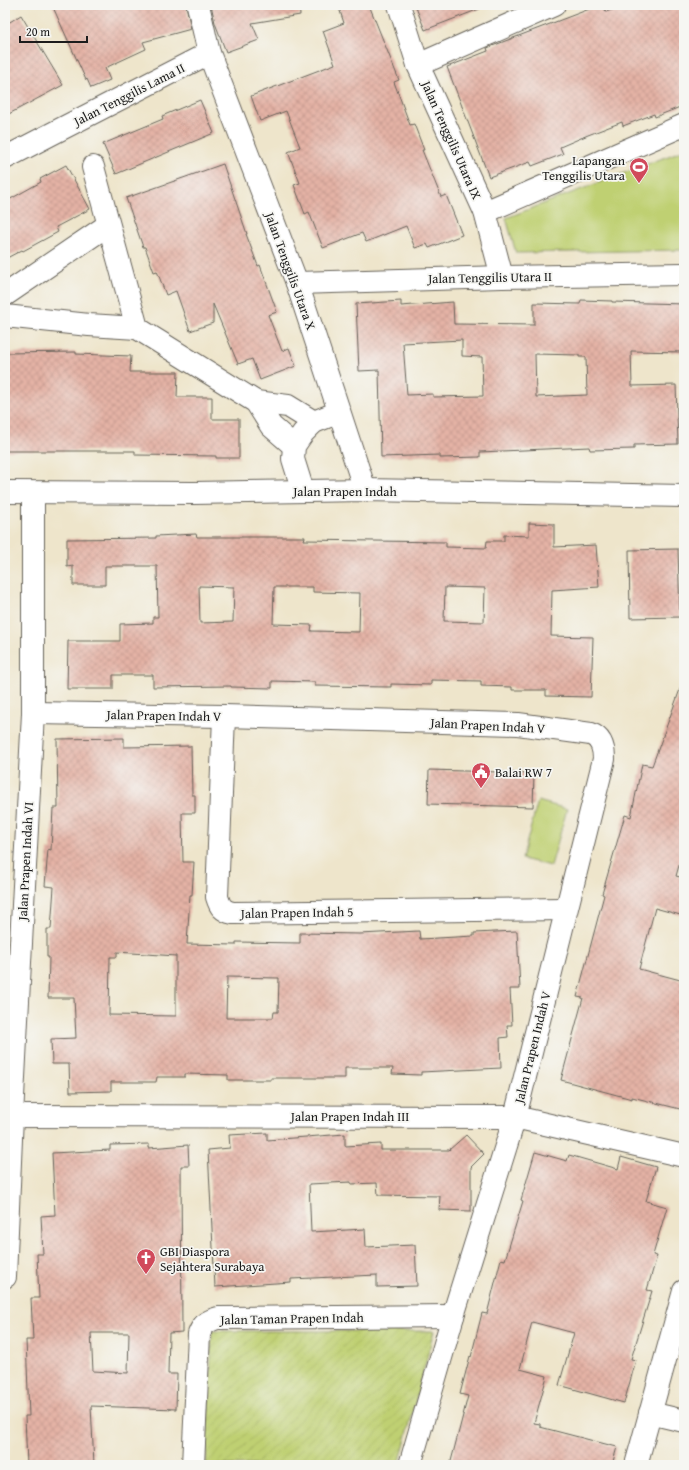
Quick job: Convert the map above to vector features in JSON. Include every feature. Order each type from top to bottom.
[{"type":"street","points":[[198,5],[209,54]]},
{"type":"street","name":"Jalan Tenggilis Utara IX","points":[[399,5],[418,64],[485,212],[502,276]]},
{"type":"street","points":[[418,64],[554,5]]},
{"type":"street","name":"Jalan Tenggilis Lama II","points":[[5,158],[61,128],[209,54]]},
{"type":"street","name":"Jalan Tenggilis Utara X","points":[[209,54],[297,283],[366,490]]},
{"type":"street","points":[[485,212],[684,125]]},
{"type":"street","points":[[93,168],[137,328]]},
{"type":"street","points":[[5,295],[108,225]]},
{"type":"street","name":"Jalan Tenggilis Utara II","points":[[297,283],[502,276],[684,274]]},
{"type":"street","points":[[5,316],[89,325],[137,328],[256,402],[288,406],[314,422]]},
{"type":"street","points":[[256,402],[273,428],[294,446]]},
{"type":"street","points":[[303,491],[293,459],[294,446],[303,433],[314,422],[339,412]]},
{"type":"street","name":"Jalan Prapen Indah","points":[[5,492],[194,493],[366,490],[684,496]]},
{"type":"street","name":"Jalan Prapen Indah VI","points":[[5,1277],[8,1116],[33,713],[33,493]]},
{"type":"street","name":"Jalan Prapen Indah V","points":[[33,713],[224,716],[518,724],[591,734],[597,737],[604,751],[604,759],[515,1116]]},
{"type":"street","name":"Jalan Prapen Indah 5","points":[[224,716],[217,897],[219,904],[226,911],[234,913],[566,909]]},
{"type":"street","name":"Jalan Prapen Indah III","points":[[8,1116],[515,1116],[684,1156]]},
{"type":"street","points":[[410,1465],[453,1316],[515,1116]]},
{"type":"street","points":[[636,1465],[684,1291]]},
{"type":"street","name":"Jalan Taman Prapen Indah","points":[[194,1465],[199,1334],[202,1326],[208,1321],[218,1318],[453,1316]]},
{"type":"street","points":[[650,1413],[684,1421]]},
{"type":"green space","name":"Lapangan Tenggilis Utara","points":[[684,150],[684,250],[516,253],[506,218]]},
{"type":"green space","points":[[538,801],[567,809],[551,866],[522,859]]},
{"type":"green space","points":[[212,1331],[434,1331],[399,1465],[206,1465]]},
{"type":"building","points":[[52,5],[186,5],[191,29],[143,42],[146,49],[105,68],[110,80],[91,88]]},
{"type":"building","points":[[211,5],[299,5],[300,15],[252,23],[259,40],[226,52],[215,23]]},
{"type":"building","points":[[338,5],[369,5],[399,80],[394,82],[410,125],[414,124],[424,150],[422,150],[441,197],[446,195],[462,235],[429,248],[427,244],[415,248],[406,226],[366,242],[362,233],[323,248],[309,212],[305,214],[294,185],[300,183],[288,152],[300,147],[286,111],[260,121],[251,96],[335,64],[323,31],[344,23]]},
{"type":"building","points":[[415,5],[487,5],[487,6],[425,30]]},
{"type":"building","points":[[603,5],[606,12],[625,5],[684,5],[684,102],[679,104],[680,107],[655,117],[654,114],[623,126],[622,122],[588,135],[560,147],[563,154],[532,166],[530,162],[489,177],[447,67],[488,51],[487,48]]},
{"type":"building","points":[[21,15],[63,85],[5,116],[5,25]]},
{"type":"building","points":[[200,100],[214,133],[116,174],[103,144],[163,119],[162,116]]},
{"type":"building","points":[[223,164],[246,234],[258,266],[260,265],[277,312],[268,315],[282,351],[289,348],[296,366],[260,380],[252,359],[238,364],[213,304],[213,323],[190,331],[176,291],[166,295],[157,271],[154,272],[145,247],[143,247],[126,198]]},
{"type":"building","points":[[66,165],[90,209],[56,227],[58,232],[5,259],[5,202],[41,182],[40,179]]},
{"type":"building","points":[[581,300],[684,304],[684,352],[631,351],[632,386],[676,385],[678,444],[634,445],[634,449],[590,450],[589,447],[480,452],[480,457],[440,458],[440,455],[381,457],[379,370],[359,371],[356,304],[401,301],[401,306],[453,302],[454,324],[534,325],[534,303],[580,304]],"holes":[[[462,340],[462,356],[482,357],[483,396],[433,397],[433,394],[407,395],[403,343]],[[535,354],[579,355],[579,357],[586,357],[587,395],[536,397]]]},
{"type":"building","points":[[76,352],[76,354],[131,356],[130,372],[178,372],[177,397],[212,397],[212,419],[239,419],[239,458],[216,458],[216,456],[135,455],[135,451],[5,451],[5,353]]},
{"type":"building","points":[[529,523],[554,524],[554,547],[596,545],[599,587],[552,590],[551,636],[593,637],[591,697],[546,696],[546,690],[512,690],[512,687],[481,686],[481,681],[431,680],[431,685],[391,684],[391,687],[315,686],[315,682],[272,681],[272,688],[231,686],[153,687],[153,675],[113,675],[113,689],[67,689],[68,641],[120,641],[120,624],[153,623],[153,617],[158,617],[157,566],[105,566],[105,585],[73,585],[73,566],[67,567],[67,539],[156,538],[156,536],[196,534],[197,537],[305,537],[304,540],[446,542],[446,547],[486,548],[487,541],[504,541],[504,535],[529,536]],"holes":[[[199,586],[234,587],[233,622],[200,623]],[[274,587],[313,587],[313,592],[360,593],[359,632],[311,631],[312,625],[273,624]],[[445,587],[485,588],[484,622],[444,621]]]},
{"type":"building","points":[[678,549],[680,617],[630,618],[629,550]]},
{"type":"building","points":[[682,684],[684,685],[684,848],[676,876],[684,878],[684,916],[655,908],[639,969],[684,981],[684,1110],[632,1097],[632,1099],[561,1080],[583,998],[577,997],[604,895],[602,894],[625,815],[631,817],[642,764],[652,766]]},
{"type":"building","points":[[124,738],[124,747],[191,746],[192,795],[195,795],[195,813],[182,813],[183,862],[194,862],[187,944],[236,945],[236,942],[300,943],[300,933],[360,934],[419,931],[420,939],[474,936],[474,933],[517,931],[520,989],[510,989],[512,1025],[507,1025],[508,1037],[500,1038],[501,1068],[421,1072],[421,1075],[392,1074],[393,1068],[345,1068],[345,1078],[271,1078],[271,1080],[228,1080],[228,1075],[185,1074],[185,1077],[157,1077],[156,1082],[111,1082],[111,1091],[70,1092],[69,1064],[52,1064],[51,1039],[76,1038],[74,998],[48,998],[49,957],[47,957],[47,929],[51,929],[54,887],[45,886],[48,849],[51,850],[53,808],[58,808],[57,739]],"holes":[[[117,952],[176,956],[176,1016],[109,1015],[110,957],[117,957]],[[227,977],[279,978],[278,1012],[274,1012],[273,1018],[226,1018]]]},
{"type":"building","name":"Balai RW 7","points":[[429,770],[534,773],[533,807],[428,804]]},
{"type":"building","points":[[267,1133],[267,1140],[345,1134],[345,1146],[381,1144],[381,1150],[449,1150],[466,1135],[484,1154],[471,1167],[471,1211],[439,1210],[440,1196],[378,1195],[377,1183],[351,1184],[351,1182],[309,1184],[311,1232],[365,1229],[366,1247],[415,1245],[417,1286],[377,1287],[377,1275],[291,1279],[291,1282],[215,1287],[208,1150],[230,1148],[229,1135]]},
{"type":"building","points":[[149,1144],[149,1148],[188,1145],[189,1166],[181,1166],[182,1332],[169,1333],[168,1374],[177,1374],[176,1409],[91,1406],[94,1465],[27,1465],[25,1416],[29,1416],[26,1340],[33,1340],[31,1298],[39,1298],[37,1254],[43,1254],[41,1216],[55,1215],[52,1153],[110,1150],[110,1145]],"holes":[[[91,1333],[129,1333],[128,1373],[93,1371]]]},
{"type":"building","points":[[535,1152],[567,1161],[569,1155],[618,1169],[621,1157],[656,1167],[646,1201],[667,1207],[653,1255],[657,1256],[647,1290],[652,1291],[631,1359],[636,1360],[624,1403],[559,1385],[574,1333],[532,1322],[520,1369],[547,1376],[534,1423],[540,1424],[540,1427],[617,1447],[612,1465],[450,1465],[468,1396],[460,1394],[470,1356],[471,1357],[482,1313],[487,1314],[501,1259],[505,1260],[523,1201],[521,1200]]},
{"type":"place","name":"Lapangan Tenggilis Utara","points":[[639,184]]},
{"type":"place","name":"Balai RW 7","points":[[481,789]]},
{"type":"place","name":"GBI Diaspora Sejahtera Surabaya","points":[[146,1275]]}]
